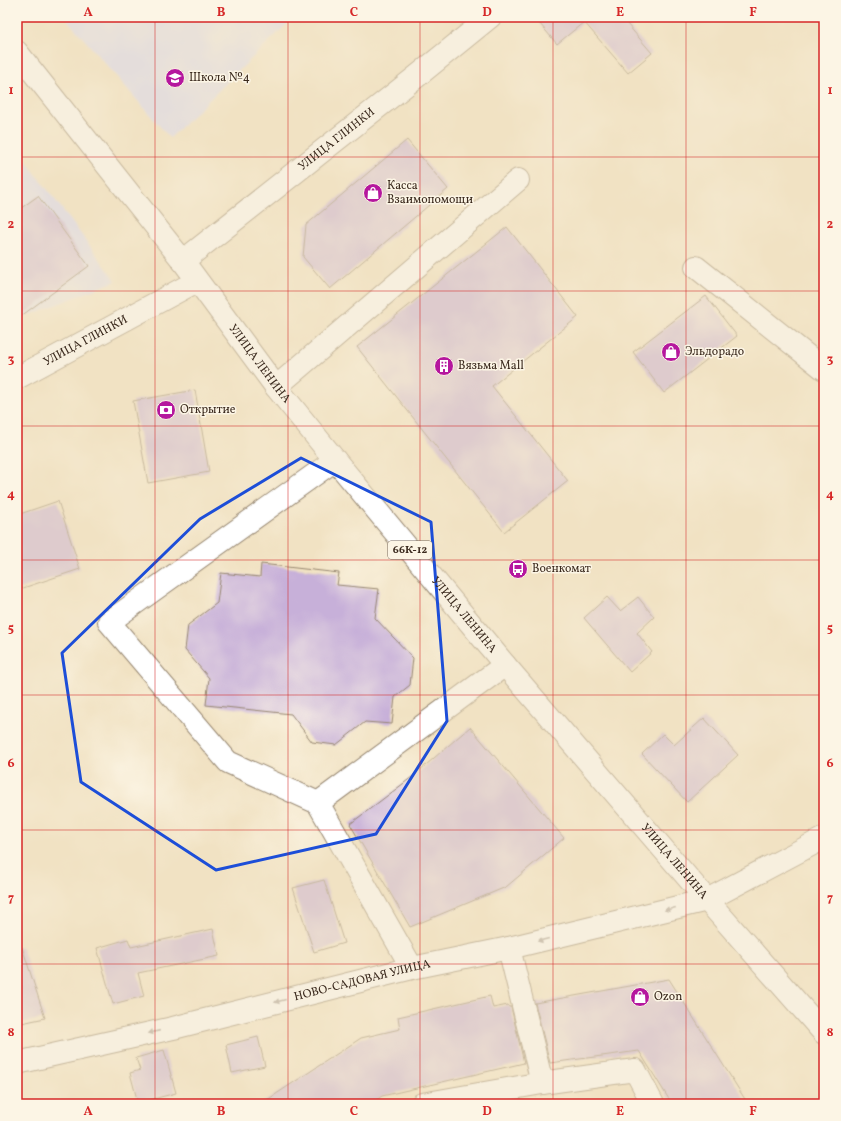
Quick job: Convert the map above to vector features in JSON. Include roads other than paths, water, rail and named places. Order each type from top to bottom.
[{"type":"street","name":"УЛИЦА ГЛИНКИ","points":[[183,261],[490,17]]},
{"type":"street","name":"УЛИЦА ЛЕНИНА","points":[[17,52],[183,261],[276,387],[335,460],[505,665],[707,900],[824,1033]]},
{"type":"street","points":[[276,387],[518,180]]},
{"type":"street","points":[[696,267],[824,369]]},
{"type":"street","name":"УЛИЦА ГЛИНКИ","points":[[17,378],[197,281]]},
{"type":"street","points":[[335,460],[109,622],[228,762],[318,803],[412,968]]},
{"type":"street","points":[[318,803],[505,665]]},
{"type":"street","name":"НОВО-САДОВАЯ УЛИЦА","points":[[17,1063],[173,1028],[412,968],[509,948],[707,900],[824,838]]},
{"type":"street","points":[[509,948],[542,1083]]},
{"type":"street","points":[[422,1104],[542,1083],[635,1070],[653,1104]]},
{"type":"place","name":"Школа №4","points":[[175,78]]},
{"type":"place","name":"Касса Взаимопомощи","points":[[373,193]]},
{"type":"place","name":"Эльдорадо","points":[[671,352]]},
{"type":"place","name":"Вязьма Mall","points":[[444,366]]},
{"type":"place","name":"Открытие","points":[[166,410]]},
{"type":"place","name":"Военкомат","points":[[518,569]]},
{"type":"place","name":"Ozon","points":[[640,997]]}]
